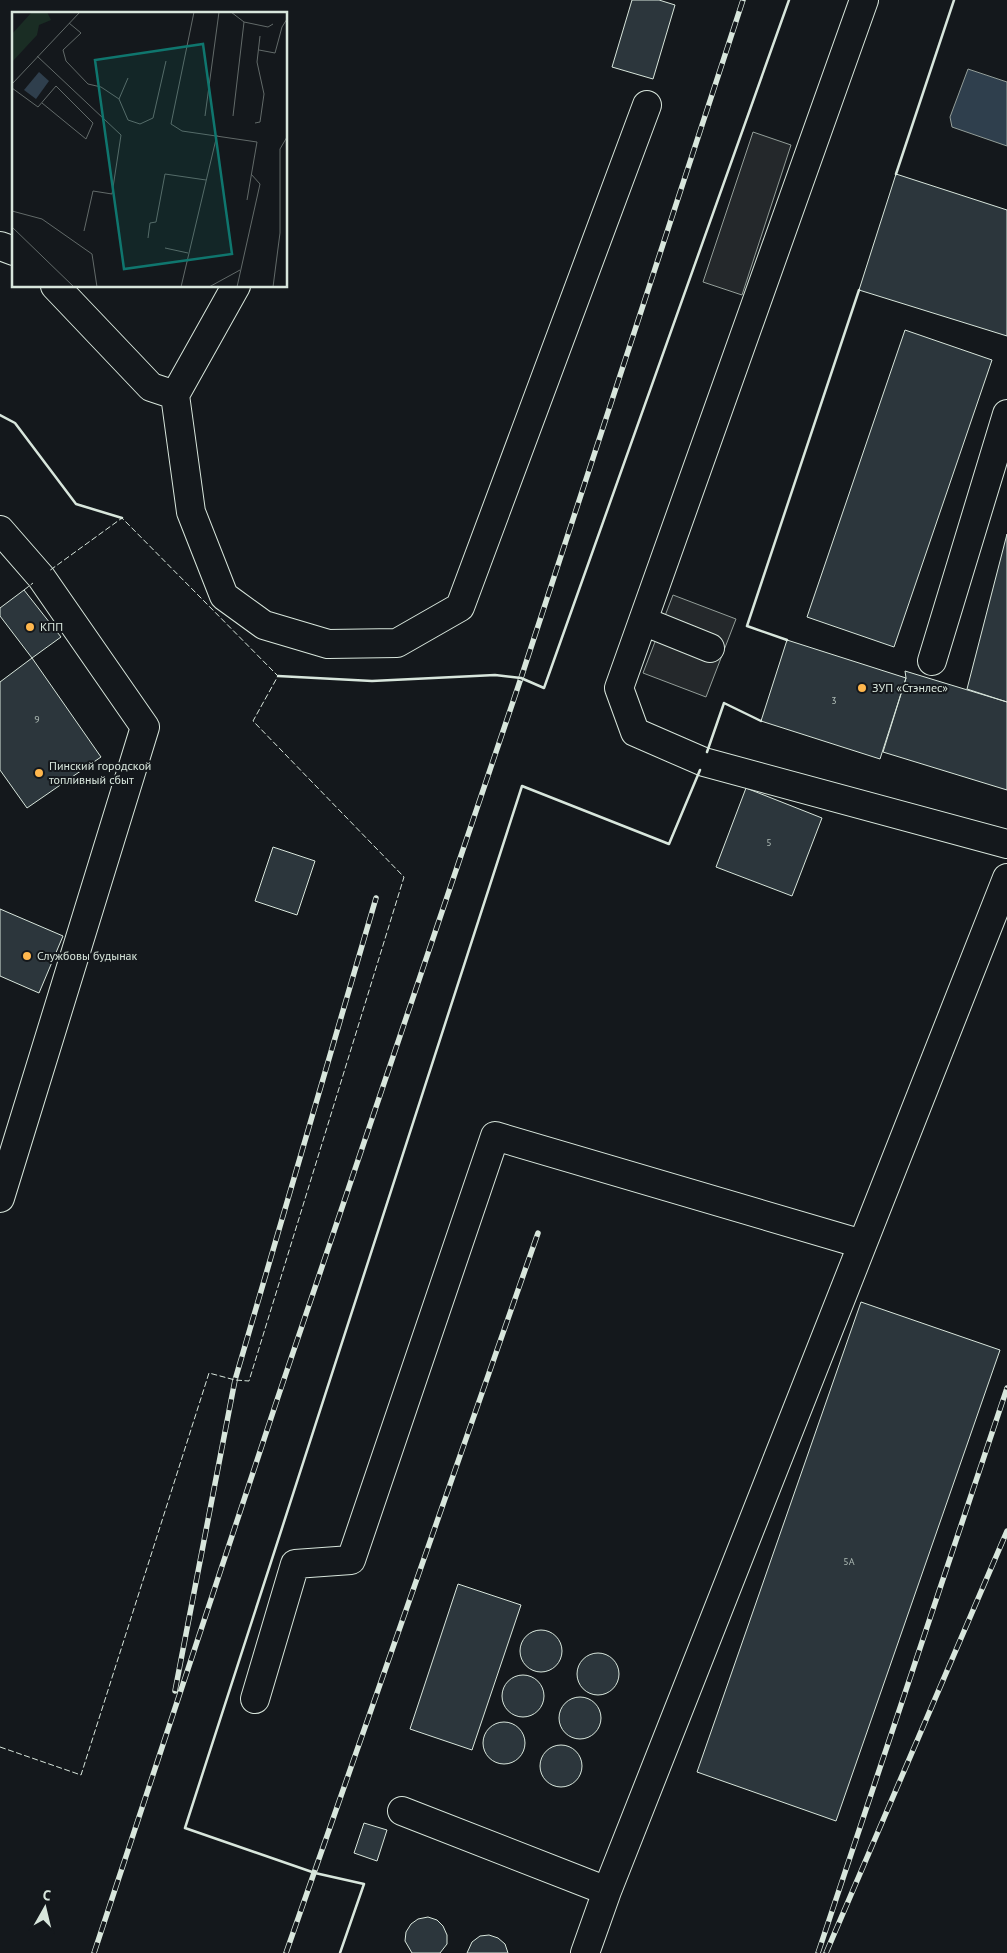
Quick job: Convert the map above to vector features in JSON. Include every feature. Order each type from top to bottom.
[{"type":"lane","points":[[864,0],[619,688],[635,732],[704,762],[1007,844]]},
{"type":"lane","points":[[235,288],[175,395],[191,512],[224,596],[264,625],[328,644],[397,642],[460,607],[647,105]]},
{"type":"lane","points":[[0,246],[12,250]]},
{"type":"lane","points":[[57,288],[151,387],[175,395]]},
{"type":"lane","points":[[932,661],[1007,414]]},
{"type":"lane","points":[[0,530],[41,577],[145,727],[0,1198]]},
{"type":"lane","points":[[643,620],[710,648]]},
{"type":"lane","points":[[585,1953],[607,1891],[1007,878]]},
{"type":"lane","points":[[254,1699],[295,1564],[351,1560],[495,1136],[862,1244]]},
{"type":"lane","points":[[402,1811],[607,1891]]},
{"type":"shaded area","points":[[753,132],[791,145],[742,295],[703,282]]},
{"type":"shaded area","points":[[673,595],[736,619],[706,697],[643,673]]},
{"type":"water","points":[[968,69],[1007,82],[1007,146],[952,127],[950,117]]},
{"type":"building","points":[[632,0],[659,0],[675,5],[653,79],[612,67]]},
{"type":"building","points":[[896,174],[1007,210],[1007,336],[859,290]]},
{"type":"building","points":[[905,330],[992,360],[894,647],[807,617]]},
{"type":"building","points":[[1007,534],[1007,702],[967,689]]},
{"type":"building","name":"КПП","points":[[24,590],[61,637],[32,658],[0,616],[0,608]]},
{"type":"building","points":[[787,640],[906,678],[880,759],[761,721]]},
{"type":"building","points":[[32,658],[101,757],[27,808],[0,770],[0,682]]},
{"type":"building","points":[[905,671],[1007,702],[1007,790],[883,752],[906,678]]},
{"type":"building","points":[[746,788],[822,818],[792,896],[716,867]]},
{"type":"building","points":[[273,847],[315,861],[297,915],[255,901]]},
{"type":"building","name":"Службовы будынак","points":[[0,909],[63,936],[39,993],[0,976]]},
{"type":"building","points":[[861,1302],[1000,1350],[836,1821],[697,1772]]},
{"type":"building","points":[[458,1584],[521,1605],[472,1750],[410,1729]]},
{"type":"building","points":[[537,1630],[545,1630],[556,1636],[562,1651],[556,1666],[545,1672],[537,1672],[526,1666],[520,1655],[520,1647],[526,1636]]},
{"type":"building","points":[[594,1653],[602,1653],[613,1659],[619,1674],[613,1689],[602,1695],[594,1695],[583,1689],[577,1678],[577,1670],[583,1659]]},
{"type":"building","points":[[519,1675],[527,1675],[538,1681],[544,1696],[538,1711],[527,1717],[519,1717],[508,1711],[502,1700],[502,1692],[508,1681]]},
{"type":"building","points":[[576,1697],[584,1697],[595,1703],[601,1718],[595,1733],[584,1739],[576,1739],[565,1733],[559,1722],[559,1714],[565,1703]]},
{"type":"building","points":[[500,1722],[508,1722],[519,1728],[525,1743],[519,1758],[508,1764],[500,1764],[489,1758],[483,1747],[483,1739],[489,1728]]},
{"type":"building","points":[[557,1745],[565,1745],[576,1751],[582,1766],[576,1781],[565,1787],[557,1787],[546,1781],[540,1770],[540,1762],[546,1751]]},
{"type":"building","points":[[364,1823],[387,1830],[377,1861],[354,1853]]},
{"type":"building","points":[[428,1917],[437,1920],[443,1926],[447,1935],[447,1944],[440,1953],[412,1953],[405,1941],[406,1932],[411,1924],[418,1919]]},
{"type":"building","points":[[489,1935],[498,1938],[505,1944],[508,1953],[467,1953],[472,1942],[480,1936]]},
{"type":"railway","points":[[94,1953],[278,1397],[521,678],[743,0]]},
{"type":"railway","points":[[175,1691],[235,1380],[376,898]]},
{"type":"railway","points":[[286,1953],[538,1233]]},
{"type":"railway","points":[[818,1953],[1007,1388]]},
{"type":"railway","points":[[826,1953],[1007,1531]]},
{"type":"fence","points":[[0,1747],[81,1775],[209,1373],[235,1380],[249,1381],[404,877],[253,721],[278,676],[122,518],[49,571]]},
{"type":"fence","points":[[24,590],[33,583]]},
{"type":"wall","points":[[278,676],[372,681],[495,675],[521,678],[544,688],[789,0]]},
{"type":"wall","points":[[896,174],[954,0]]},
{"type":"wall","points":[[787,640],[747,626],[859,290]]},
{"type":"wall","points":[[0,415],[15,423],[76,504],[122,518]]},
{"type":"wall","points":[[707,752],[724,703],[761,721]]},
{"type":"wall","points":[[340,1953],[364,1884],[315,1873],[185,1828],[522,786],[669,844],[700,770]]},
{"type":"place","name":"КПП","points":[[30,627]]},
{"type":"place","name":"ЗУП «Стэнлес»","points":[[862,688]]},
{"type":"place","name":"Пинский городской топливный сбыт","points":[[39,773]]},
{"type":"place","name":"Службовы будынак","points":[[27,956]]}]
